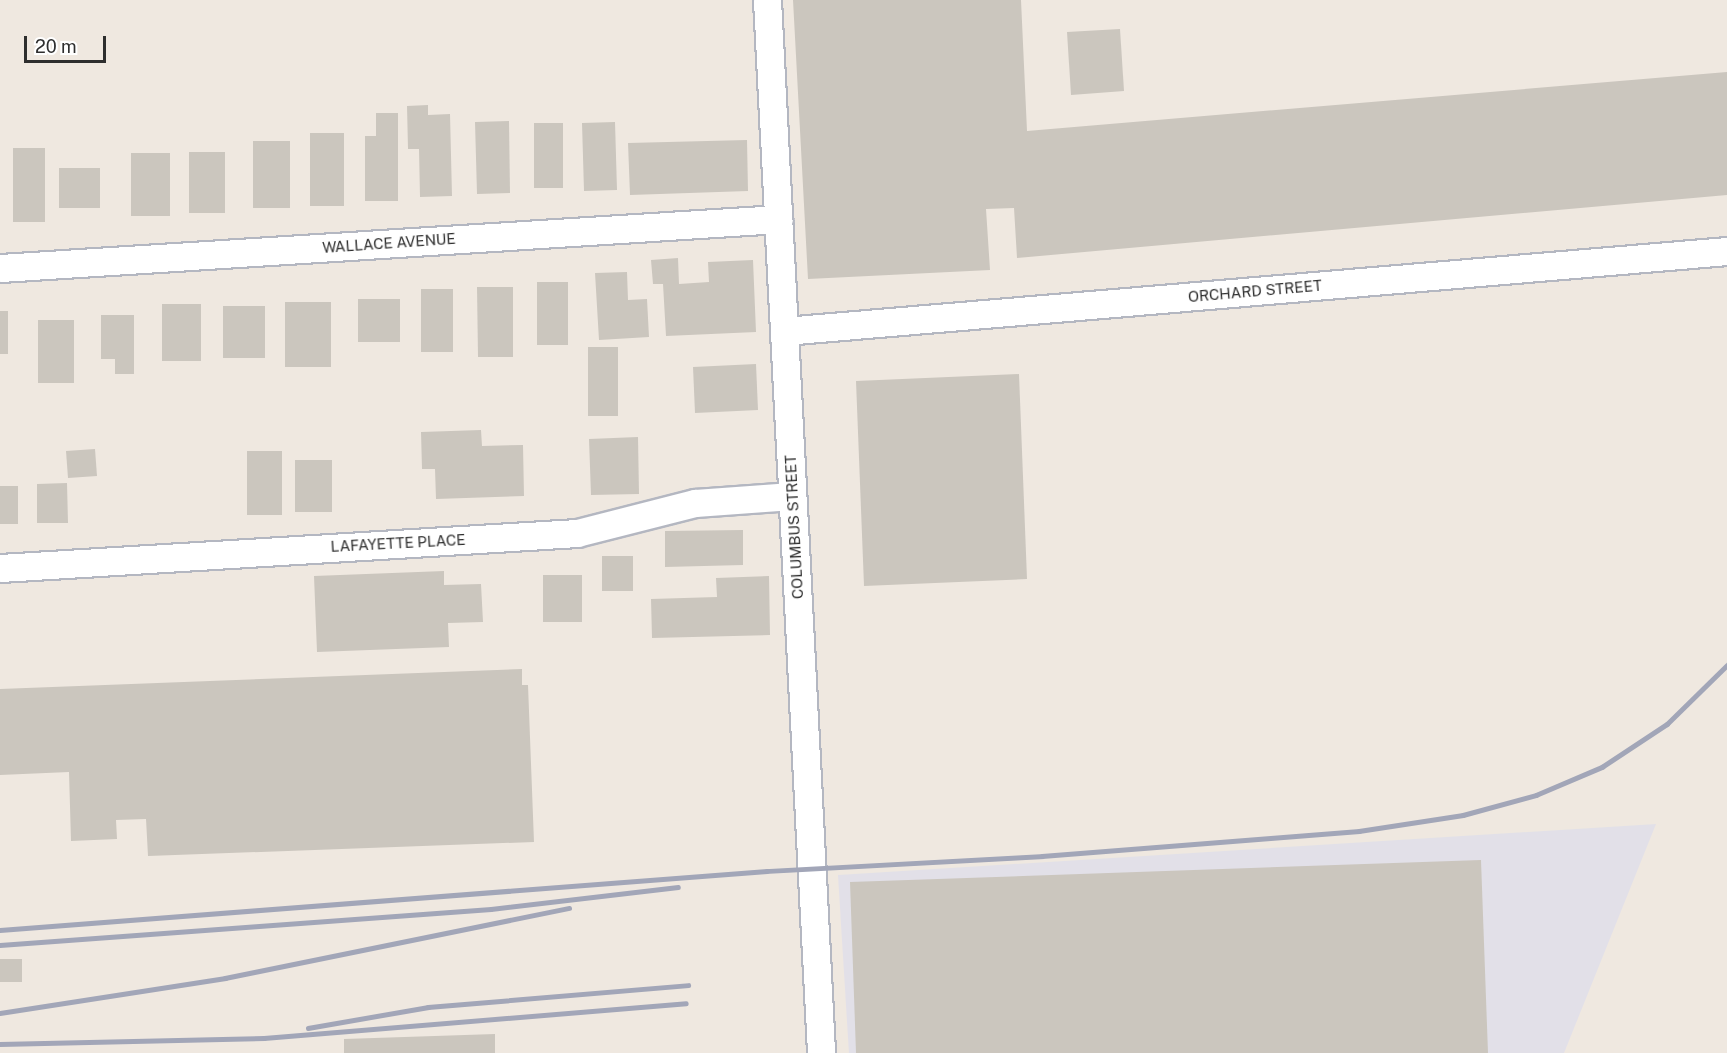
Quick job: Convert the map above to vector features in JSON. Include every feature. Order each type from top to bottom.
[{"type":"street","name":"COLUMBUS STREET","points":[[767,0],[821,1053]]},
{"type":"street","name":"WALLACE AVENUE","points":[[0,268],[778,219]]},
{"type":"street","name":"ORCHARD STREET","points":[[784,331],[1727,251]]},
{"type":"street","name":"LAFAYETTE PLACE","points":[[0,568],[576,533],[695,503],[792,496]]},
{"type":"shaded area","points":[[1656,824],[1564,1053],[849,1053],[838,875]]},
{"type":"building","points":[[793,0],[1021,0],[1027,131],[1727,72],[1727,195],[1017,258],[1014,208],[986,209],[990,270],[808,279]]},
{"type":"building","points":[[1120,29],[1124,91],[1071,95],[1067,32]]},
{"type":"building","points":[[428,105],[428,115],[450,114],[452,196],[420,197],[419,149],[408,149],[407,106]]},
{"type":"building","points":[[376,113],[398,113],[398,201],[365,201],[365,136],[376,136]]},
{"type":"building","points":[[509,121],[510,193],[477,194],[475,122]]},
{"type":"building","points":[[615,122],[617,190],[584,191],[582,123]]},
{"type":"building","points":[[534,123],[563,123],[563,188],[534,188]]},
{"type":"building","points":[[310,133],[344,133],[344,206],[310,206]]},
{"type":"building","points":[[747,140],[748,191],[630,195],[628,143]]},
{"type":"building","points":[[253,141],[290,141],[290,208],[253,208]]},
{"type":"building","points":[[13,148],[45,148],[45,222],[13,222]]},
{"type":"building","points":[[189,152],[225,152],[225,213],[189,213]]},
{"type":"building","points":[[131,153],[170,153],[170,216],[131,216]]},
{"type":"building","points":[[59,168],[100,168],[100,208],[59,208]]},
{"type":"building","points":[[678,258],[679,284],[709,282],[708,262],[753,260],[756,332],[666,336],[663,284],[653,284],[651,260]]},
{"type":"building","points":[[627,272],[628,300],[647,299],[649,337],[599,340],[595,273]]},
{"type":"building","points":[[537,282],[568,282],[568,345],[537,345]]},
{"type":"building","points":[[477,287],[513,287],[513,357],[478,357]]},
{"type":"building","points":[[421,289],[453,289],[453,352],[421,352]]},
{"type":"building","points":[[358,299],[400,299],[400,342],[358,342]]},
{"type":"building","points":[[285,302],[331,302],[331,367],[285,367]]},
{"type":"building","points":[[162,304],[201,304],[201,361],[162,361]]},
{"type":"building","points":[[223,306],[265,306],[265,358],[223,358]]},
{"type":"building","points":[[0,311],[8,311],[8,354],[0,354]]},
{"type":"building","points":[[101,315],[134,315],[134,374],[115,374],[115,359],[101,359]]},
{"type":"building","points":[[38,320],[74,320],[74,383],[38,383]]},
{"type":"building","points":[[588,347],[618,347],[618,416],[588,416]]},
{"type":"building","points":[[756,364],[758,410],[695,413],[693,367]]},
{"type":"building","points":[[1019,374],[1027,579],[864,586],[856,381]]},
{"type":"building","points":[[481,430],[482,446],[523,445],[524,496],[436,499],[435,469],[422,469],[421,432]]},
{"type":"building","points":[[638,437],[639,494],[591,495],[589,439]]},
{"type":"building","points":[[95,449],[97,476],[68,478],[66,451]]},
{"type":"building","points":[[247,451],[282,451],[282,515],[247,515]]},
{"type":"building","points":[[295,460],[332,460],[332,512],[295,512]]},
{"type":"building","points":[[67,483],[68,523],[37,523],[37,484]]},
{"type":"building","points":[[0,486],[18,486],[18,524],[0,524]]},
{"type":"building","points":[[743,530],[743,565],[665,567],[665,531]]},
{"type":"building","points":[[602,556],[633,556],[633,591],[602,591]]},
{"type":"building","points":[[444,571],[444,585],[481,584],[483,622],[448,623],[449,647],[317,652],[314,576]]},
{"type":"building","points":[[543,575],[582,575],[582,622],[543,622]]},
{"type":"building","points":[[769,576],[770,635],[652,638],[651,599],[717,597],[716,578]]},
{"type":"building","points":[[522,669],[522,685],[528,685],[534,842],[148,856],[146,819],[116,820],[117,839],[71,841],[69,772],[0,775],[0,689]]},
{"type":"building","points":[[1481,860],[1488,1053],[856,1053],[850,882]]},
{"type":"building","points":[[0,959],[22,959],[22,982],[0,982]]},
{"type":"building","points":[[495,1034],[495,1053],[344,1053],[344,1039]]},
{"type":"railway","points":[[0,930],[767,871],[1042,856],[1359,831],[1463,815],[1536,795],[1602,767],[1667,724],[1727,665]]},
{"type":"railway","points":[[0,945],[491,909],[678,887]]},
{"type":"railway","points":[[0,1013],[225,978],[569,908]]},
{"type":"railway","points":[[308,1028],[428,1007],[688,985]]},
{"type":"railway","points":[[0,1044],[264,1038],[686,1003]]}]
